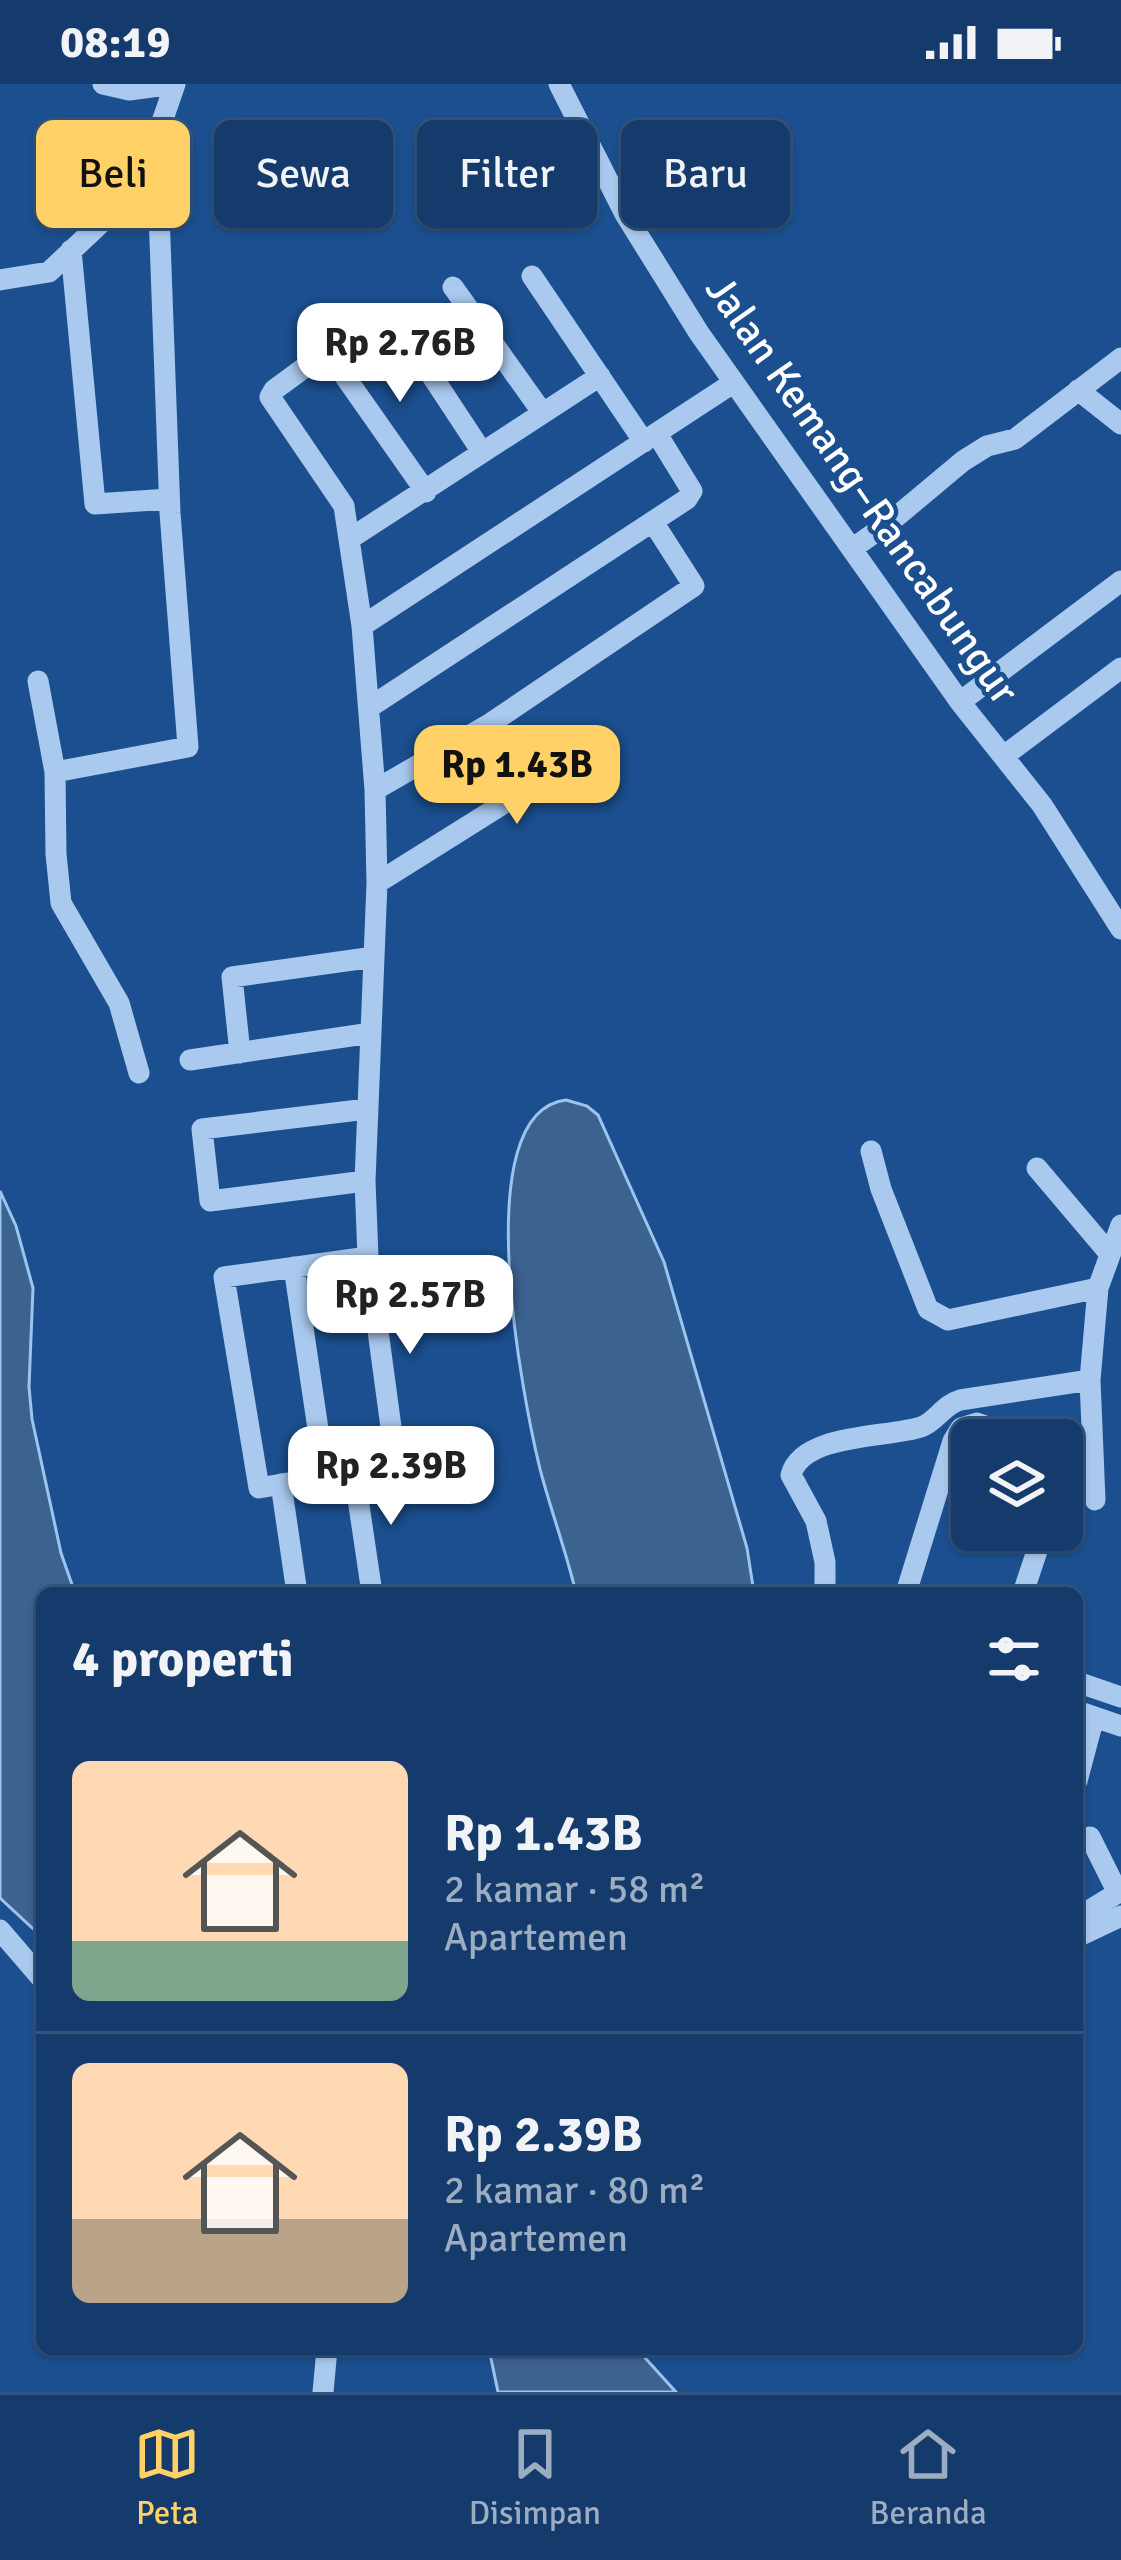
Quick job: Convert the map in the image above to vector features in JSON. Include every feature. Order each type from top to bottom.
[{"type":"street","points":[[103,84],[129,90],[175,84],[163,120]]},
{"type":"street","name":"Jalan Kemang–Rancabungur","points":[[559,84],[647,252],[960,702],[1042,805],[1121,929]]},
{"type":"street","points":[[0,280],[49,272],[95,228]]},
{"type":"street","points":[[56,772],[188,747],[169,499],[160,228]]},
{"type":"street","points":[[71,250],[95,504],[169,499]]},
{"type":"street","points":[[370,707],[679,506],[692,491],[600,376],[532,276]]},
{"type":"street","points":[[453,287],[542,412]]},
{"type":"street","points":[[368,1257],[224,1277],[259,1488],[396,1464],[368,1257],[365,1181],[377,883],[362,626],[344,506],[270,398],[274,390],[327,351],[331,331],[391,321],[401,329],[482,452]]},
{"type":"street","points":[[327,351],[426,492]]},
{"type":"street","points":[[853,548],[963,460],[987,446],[1015,439],[1121,358]]},
{"type":"street","points":[[351,538],[600,376]]},
{"type":"street","points":[[362,626],[734,382]]},
{"type":"street","points":[[1078,390],[1121,424]]},
{"type":"street","points":[[375,790],[491,723],[694,586],[653,522]]},
{"type":"street","points":[[960,702],[1121,581]]},
{"type":"street","points":[[1004,755],[1121,668]]},
{"type":"street","points":[[38,681],[56,772],[56,854],[62,904],[118,1003],[139,1073]]},
{"type":"street","points":[[377,883],[522,791],[524,774],[491,723]]},
{"type":"street","points":[[240,1052],[232,977],[374,958]]},
{"type":"street","points":[[190,1060],[370,1033]]},
{"type":"street","points":[[365,1181],[210,1201],[202,1130],[367,1108]]},
{"type":"street","points":[[872,1151],[881,1189],[920,1289],[928,1309],[938,1318],[948,1320],[1098,1288]]},
{"type":"street","points":[[1037,1168],[1109,1253]]},
{"type":"street","points":[[1095,1501],[1090,1380],[1098,1288],[1121,1225]]},
{"type":"street","points":[[295,1267],[325,1476]]},
{"type":"street","points":[[825,1587],[816,1520],[791,1474],[802,1456],[838,1442],[923,1426],[946,1404],[960,1400],[1090,1380]]},
{"type":"street","points":[[908,1587],[951,1447]]},
{"type":"street","points":[[354,1472],[371,1587]]},
{"type":"street","points":[[280,1484],[296,1587]]},
{"type":"street","points":[[1025,1587],[1037,1551]]},
{"type":"street","points":[[1083,1684],[1121,1697]]},
{"type":"street","points":[[1086,1714],[1121,1726]]},
{"type":"street","points":[[1084,1835],[1121,1846]]},
{"type":"street","points":[[1084,1835],[1120,1900]]},
{"type":"street","points":[[1083,1915],[1120,1900]]},
{"type":"street","points":[[1083,1932],[1120,1900]]},
{"type":"street","points":[[0,1930],[36,1972]]},
{"type":"street","points":[[323,2392],[326,2355]]},
{"type":"water","points":[[566,1100],[598,1115],[664,1262],[747,1548],[753,1587],[574,1587],[532,1435],[509,1264],[509,1205],[517,1153],[535,1117]]},
{"type":"water","points":[[0,1191],[16,1226],[33,1288],[32,1419],[73,1587],[36,1587],[36,1931],[0,1898]]},
{"type":"water","points":[[490,2355],[642,2355],[676,2392],[498,2392]]}]
